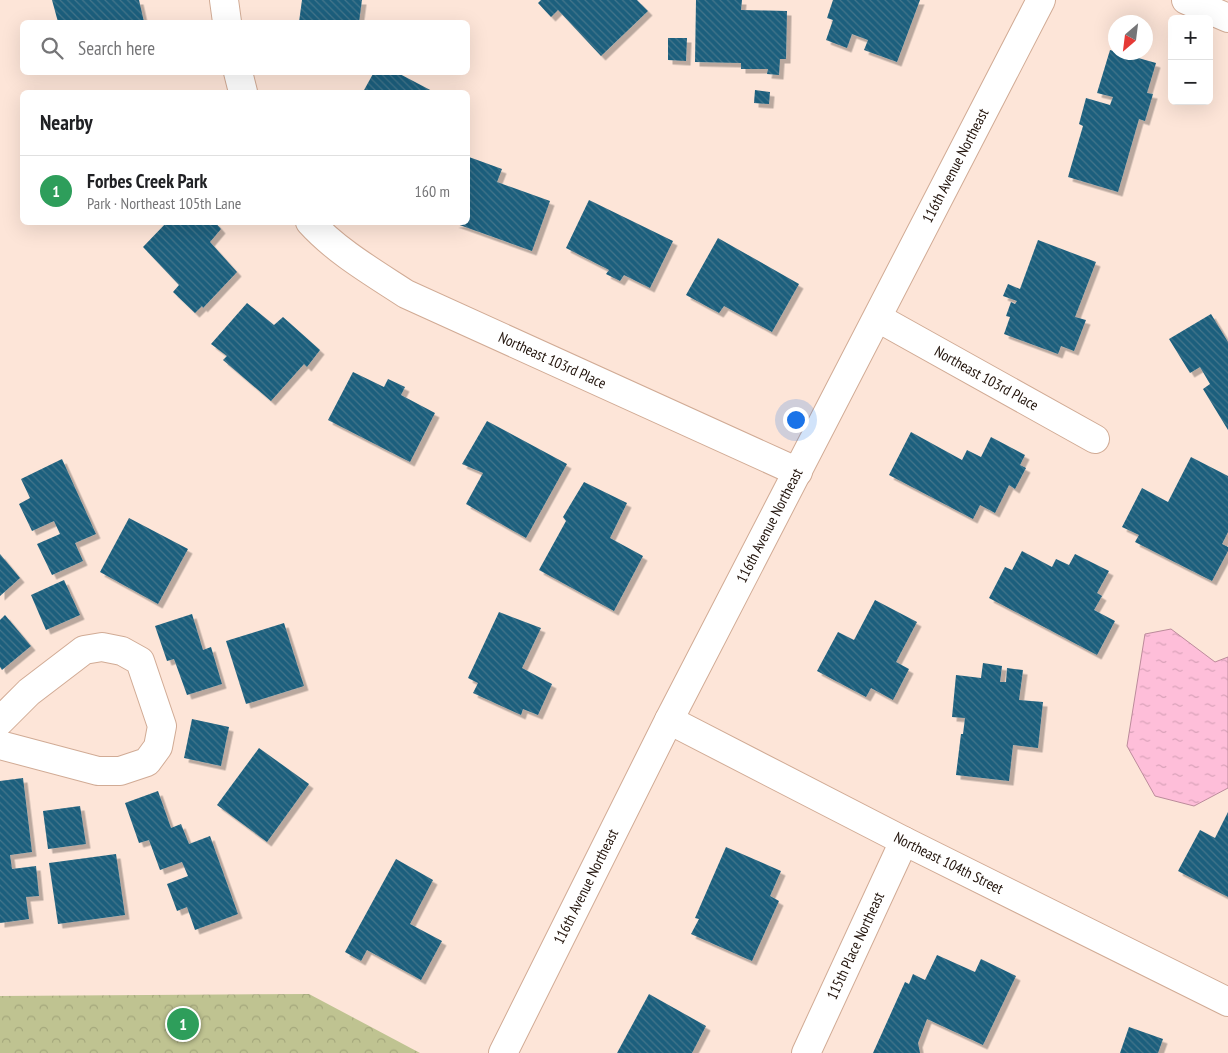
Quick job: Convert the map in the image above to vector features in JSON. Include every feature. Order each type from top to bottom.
[{"type":"street","points":[[224,0],[227,20]]},
{"type":"street","name":"116th Avenue Northeast","points":[[503,1053],[669,720],[1041,0]]},
{"type":"street","points":[[1186,0],[1228,18]]},
{"type":"street","points":[[239,75],[242,90]]},
{"type":"street","name":"Northeast 103rd Place","points":[[314,226],[363,266],[406,294],[798,472]]},
{"type":"street","name":"Northeast 103rd Place","points":[[878,318],[1095,439]]},
{"type":"street","points":[[0,721],[29,692],[84,650],[102,647],[122,651],[140,661],[162,726],[158,747],[146,762],[120,771],[98,771],[0,745]]},
{"type":"street","name":"Northeast 104th Street","points":[[669,720],[904,841],[1228,1002]]},
{"type":"street","name":"115th Place Northeast","points":[[806,1053],[904,841]]},
{"type":"green space","points":[[309,994],[420,1053],[0,1053],[0,996]]},
{"type":"water","points":[[1171,629],[1215,662],[1228,657],[1228,788],[1194,806],[1155,796],[1127,746],[1145,634]]},
{"type":"building","points":[[52,0],[139,0],[144,20],[57,20]]},
{"type":"building","points":[[302,0],[362,0],[359,20],[299,20]]},
{"type":"building","points":[[541,0],[637,0],[648,11],[601,56],[558,10],[551,17],[538,3]]},
{"type":"building","points":[[696,0],[742,0],[741,10],[787,11],[786,59],[780,59],[779,75],[767,74],[768,69],[741,69],[741,63],[695,62]]},
{"type":"building","points":[[833,0],[920,0],[897,62],[864,50],[868,40],[852,34],[847,48],[826,40],[833,20],[827,18]]},
{"type":"building","points":[[668,38],[687,38],[686,61],[668,60]]},
{"type":"building","points":[[1108,57],[1108,60],[1145,60],[1156,63],[1147,93],[1153,94],[1145,121],[1139,119],[1118,192],[1068,177],[1083,126],[1079,124],[1086,98],[1110,105],[1113,97],[1097,93]]},
{"type":"building","points":[[372,75],[402,75],[430,90],[364,90]]},
{"type":"building","points":[[755,90],[770,92],[769,104],[754,103]]},
{"type":"building","points":[[470,157],[502,169],[497,182],[550,201],[532,251],[460,225],[470,225]]},
{"type":"building","points":[[589,200],[673,241],[650,288],[624,275],[620,281],[606,274],[609,270],[566,248]]},
{"type":"building","points":[[164,225],[218,225],[221,229],[210,242],[237,272],[203,308],[202,306],[195,313],[173,292],[179,285],[143,247]]},
{"type":"building","points":[[718,238],[799,284],[772,332],[724,306],[719,313],[686,295]]},
{"type":"building","points":[[1038,240],[1096,262],[1075,317],[1086,320],[1074,351],[1061,346],[1058,354],[1004,334],[1010,317],[1006,316],[1011,302],[1015,304],[1017,301],[1003,296],[1008,284],[1020,289]]},
{"type":"building","points":[[247,303],[274,325],[283,317],[320,350],[307,367],[304,364],[271,401],[223,360],[227,356],[211,344]]},
{"type":"building","points":[[1211,314],[1228,342],[1228,430],[1203,389],[1210,384],[1200,367],[1190,373],[1169,339]]},
{"type":"building","points":[[353,372],[384,387],[388,379],[405,387],[401,395],[435,413],[410,462],[328,420]]},
{"type":"building","points":[[487,421],[567,464],[526,538],[466,504],[483,473],[462,464]]},
{"type":"building","points":[[911,432],[962,460],[967,450],[981,457],[991,437],[1025,455],[1020,465],[1026,468],[1015,489],[1009,485],[995,513],[980,505],[973,519],[889,475]]},
{"type":"building","points":[[1191,457],[1228,476],[1228,532],[1222,544],[1228,547],[1228,551],[1212,581],[1135,542],[1139,535],[1122,527],[1142,488],[1168,502]]},
{"type":"building","points":[[62,459],[96,534],[75,543],[83,561],[52,575],[37,544],[60,534],[54,521],[32,531],[19,504],[30,498],[21,479]]},
{"type":"building","points":[[584,482],[627,503],[610,538],[643,556],[614,611],[539,570],[566,521],[563,517]]},
{"type":"building","points":[[129,518],[188,549],[158,604],[100,572]]},
{"type":"building","points":[[1022,551],[1052,567],[1056,559],[1069,565],[1075,554],[1109,571],[1097,593],[1102,596],[1094,610],[1115,621],[1097,655],[989,598],[1005,567],[1012,570]]},
{"type":"building","points":[[0,554],[20,578],[0,596]]},
{"type":"building","points":[[64,580],[80,615],[46,630],[31,595]]},
{"type":"building","points":[[875,600],[917,622],[896,662],[909,669],[893,700],[871,688],[866,697],[817,671],[838,632],[854,640]]},
{"type":"building","points":[[499,612],[541,628],[522,668],[552,684],[538,715],[523,709],[521,715],[473,693],[478,683],[468,678]]},
{"type":"building","points":[[192,614],[203,650],[211,647],[222,684],[187,695],[174,659],[167,661],[155,626]]},
{"type":"building","points":[[5,615],[31,646],[2,670],[0,667],[0,620]]},
{"type":"building","points":[[284,623],[304,686],[246,704],[226,641]]},
{"type":"building","points":[[983,663],[1002,666],[1000,682],[1006,682],[1007,668],[1023,670],[1019,700],[1043,702],[1038,748],[1013,745],[1009,781],[956,775],[965,718],[952,717],[956,675],[981,678]]},
{"type":"building","points":[[192,719],[229,727],[221,766],[184,758]]},
{"type":"building","points":[[259,748],[309,784],[267,842],[217,805]]},
{"type":"building","points":[[23,778],[32,852],[10,855],[12,869],[36,866],[39,896],[26,897],[29,919],[0,923],[0,781]]},
{"type":"building","points":[[158,791],[171,828],[181,824],[189,844],[210,836],[238,914],[195,930],[187,907],[177,911],[167,884],[188,876],[182,862],[160,870],[149,840],[139,843],[125,803]]},
{"type":"building","points":[[80,806],[86,844],[48,849],[43,811]]},
{"type":"building","points":[[1228,812],[1228,897],[1178,871],[1200,830],[1215,838]]},
{"type":"building","points":[[726,847],[781,871],[770,896],[779,901],[752,961],[691,934],[699,919],[695,918]]},
{"type":"building","points":[[116,854],[125,915],[58,924],[49,863]]},
{"type":"building","points":[[396,859],[433,880],[410,924],[442,941],[421,980],[367,950],[361,961],[345,952]]},
{"type":"building","points":[[937,955],[975,972],[981,959],[1016,976],[983,1045],[927,1019],[918,1043],[920,1053],[873,1053],[905,982],[909,984],[913,974],[925,980]]},
{"type":"building","points":[[649,994],[706,1026],[692,1053],[617,1053]]},
{"type":"building","points":[[1129,1027],[1163,1039],[1158,1053],[1120,1053]]},
{"type":"place","name":"Forbes Creek Park","points":[[183,1024]]}]
